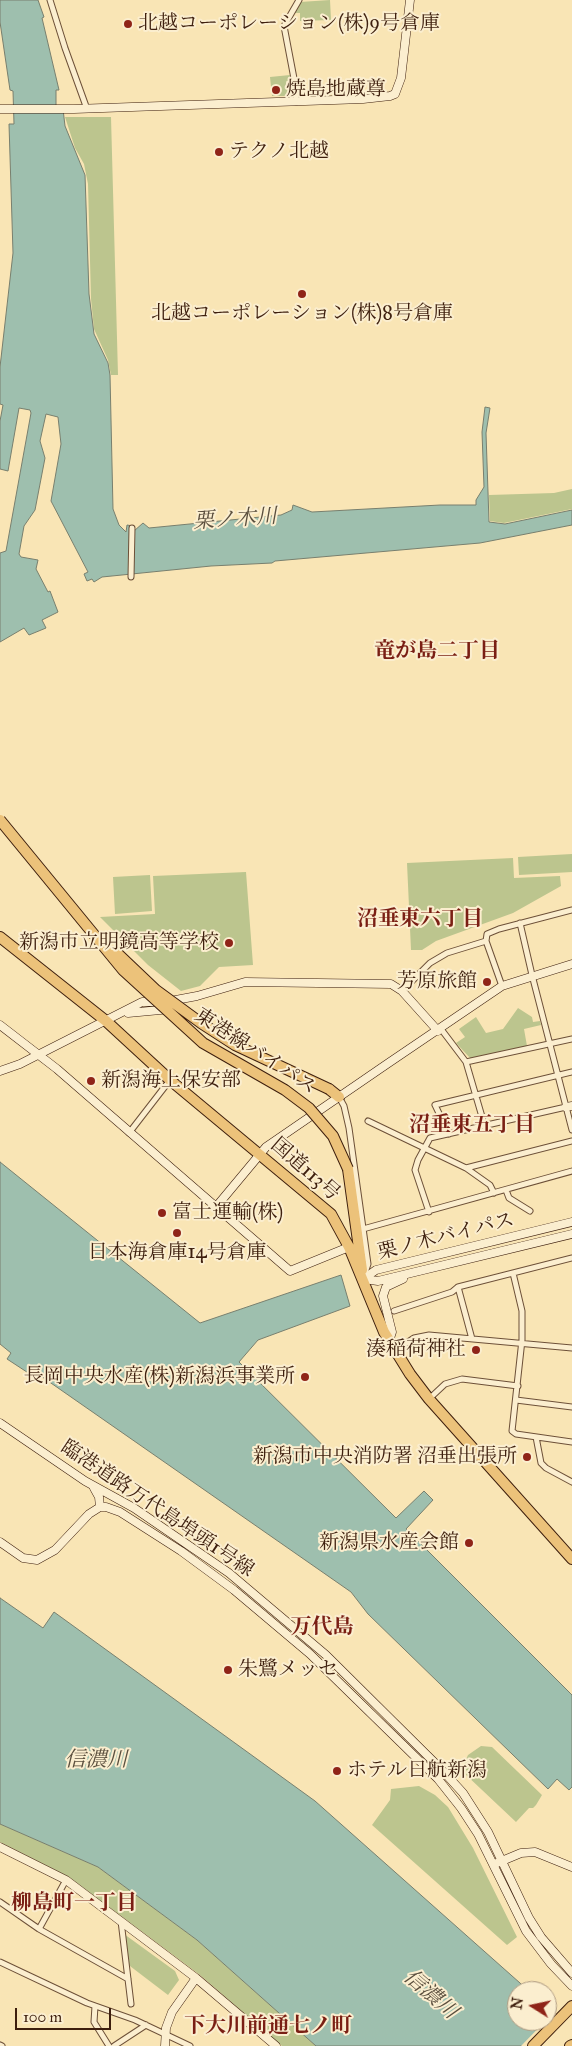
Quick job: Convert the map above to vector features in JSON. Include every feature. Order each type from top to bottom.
[{"type":"highway","name":"東港線バイパス","points":[[0,812],[103,939],[156,990],[235,1045],[329,1089],[339,1097]]},
{"type":"highway","name":"東港線バイパス","points":[[0,820],[123,970],[203,1043],[285,1090],[309,1108],[333,1136],[348,1169],[363,1278]]},
{"type":"highway","name":"国道113号","points":[[0,937],[106,1021],[170,1080],[324,1206],[340,1228],[349,1246],[380,1322],[390,1341],[429,1399],[572,1559]]},
{"type":"highway","points":[[533,2046],[572,2006]]},
{"type":"street","points":[[50,0],[87,109]]},
{"type":"street","points":[[296,102],[296,89],[284,26],[299,0]]},
{"type":"street","points":[[0,109],[74,110],[296,102],[363,99],[395,94],[401,78],[410,0]]},
{"type":"street","points":[[131,577],[132,528]]},
{"type":"street","points":[[502,986],[486,941],[487,934],[520,923],[572,910]]},
{"type":"street","points":[[520,923],[532,975],[569,1106],[572,1130]]},
{"type":"street","points":[[402,991],[430,963],[447,953],[486,941]]},
{"type":"street","points":[[216,1207],[259,1153],[339,1097],[502,986],[572,964]]},
{"type":"street","points":[[0,1071],[123,1014],[177,1008],[197,996],[245,982],[259,980],[336,985],[384,983],[391,984],[402,991],[466,1062],[485,1127]]},
{"type":"street","points":[[0,1025],[38,1055],[290,1270],[349,1246]]},
{"type":"street","points":[[466,1062],[572,1040]]},
{"type":"street","points":[[449,1134],[435,1105],[572,1072]]},
{"type":"street","points":[[128,1133],[170,1080]]},
{"type":"street","points":[[339,1097],[347,1117],[368,1264],[363,1278]]},
{"type":"street","points":[[429,1212],[415,1170],[430,1138],[485,1127],[569,1106]]},
{"type":"street","points":[[368,1121],[466,1168],[490,1184],[494,1193]]},
{"type":"street","points":[[466,1168],[572,1141]]},
{"type":"street","points":[[363,1229],[572,1171]]},
{"type":"street","points":[[506,1190],[509,1198],[530,1211]]},
{"type":"street","name":"栗ノ木バイパス","points":[[363,1278],[376,1270],[572,1222]]},
{"type":"street","name":"栗ノ木バイパス","points":[[363,1278],[378,1281],[572,1234]]},
{"type":"street","points":[[394,1311],[452,1292],[458,1286],[572,1258]]},
{"type":"street","points":[[390,1341],[390,1323],[382,1299],[386,1287],[392,1283],[438,1268]]},
{"type":"street","points":[[513,1273],[522,1311],[522,1345],[512,1431],[516,1434],[572,1442]]},
{"type":"street","points":[[458,1286],[472,1339]]},
{"type":"street","points":[[396,1350],[407,1342],[421,1336],[572,1348]]},
{"type":"street","points":[[429,1399],[445,1384],[462,1379],[518,1386]]},
{"type":"street","points":[[516,1400],[572,1408]]},
{"type":"street","name":"臨港道路万代島埠頭1号線","points":[[0,1423],[91,1484],[134,1508],[229,1573],[317,1646],[456,1785],[482,1823],[535,1928],[572,1973]]},
{"type":"street","points":[[0,1434],[10,1430]]},
{"type":"street","points":[[536,1437],[541,1463],[546,1468],[572,1482]]},
{"type":"street","points":[[91,1484],[100,1497],[100,1507]]},
{"type":"street","name":"臨港道路万代島埠頭1号線","points":[[0,1542],[22,1558],[37,1560],[56,1550],[90,1514],[100,1507],[120,1512],[181,1552],[256,1608],[310,1654],[438,1779],[470,1821],[530,1938],[572,1986]]},
{"type":"street","points":[[0,1846],[66,1880],[196,1978],[276,2046]]},
{"type":"street","points":[[492,1865],[521,1853],[535,1852],[572,1867]]},
{"type":"street","points":[[39,1929],[66,1880]]},
{"type":"street","points":[[0,1902],[39,1929],[128,1979]]},
{"type":"street","points":[[121,1921],[131,2004]]},
{"type":"street","points":[[0,1962],[95,2006],[146,2025],[190,2046]]},
{"type":"street","points":[[165,2046],[168,2020],[176,2004],[196,1978]]},
{"type":"street","points":[[95,2006],[94,2022],[109,2046]]},
{"type":"street","points":[[114,2046],[146,2025]]},
{"type":"green space","points":[[330,0],[331,20],[300,21],[300,13],[293,13],[300,2]]},
{"type":"green space","points":[[290,75],[292,93],[289,96],[272,96],[270,77]]},
{"type":"green space","points":[[65,117],[111,117],[118,375],[111,375],[108,360],[94,329],[91,299],[88,184],[84,164],[75,148]]},
{"type":"green space","points":[[572,489],[572,509],[504,523],[490,521],[489,495],[554,493]]},
{"type":"green space","points":[[572,854],[572,872],[519,875],[518,857]]},
{"type":"green space","points":[[513,858],[514,878],[560,876],[561,886],[513,913],[436,941],[422,950],[411,950],[407,863]]},
{"type":"green space","points":[[246,872],[253,965],[219,967],[200,986],[181,991],[148,965],[100,917],[155,914],[153,876]]},
{"type":"green space","points":[[150,875],[152,911],[115,914],[113,877]]},
{"type":"green space","points":[[518,1008],[532,1017],[533,1022],[540,1021],[541,1025],[524,1029],[527,1046],[471,1059],[456,1043],[465,1037],[459,1029],[476,1017],[486,1033],[503,1029]]},
{"type":"green space","points":[[481,1746],[492,1747],[542,1795],[536,1805],[533,1808],[529,1808],[516,1822],[464,1773],[463,1766],[468,1755]]},
{"type":"green space","points":[[419,1786],[435,1795],[448,1807],[473,1848],[517,1937],[507,1945],[372,1825],[390,1800],[391,1789]]},
{"type":"green space","points":[[0,1824],[98,1867],[197,1940],[316,2046],[282,2046],[200,1975],[69,1877],[0,1842]]},
{"type":"green space","points":[[124,1934],[175,1971],[179,1980],[168,1995],[126,1963]]},
{"type":"water","name":"栗ノ木川","points":[[0,0],[38,0],[44,17],[42,18],[59,90],[56,90],[56,109],[63,109],[65,126],[85,175],[89,294],[94,334],[108,363],[110,375],[113,509],[119,525],[126,532],[127,525],[133,526],[134,531],[143,523],[149,528],[281,515],[292,510],[293,505],[312,512],[440,505],[476,505],[476,500],[484,487],[482,432],[485,407],[490,408],[486,433],[489,522],[505,524],[572,510],[572,525],[480,543],[275,561],[272,563],[211,566],[102,577],[94,582],[92,579],[87,581],[84,574],[88,572],[51,501],[61,444],[58,417],[46,414],[40,441],[45,458],[35,510],[24,526],[19,554],[21,557],[38,560],[36,569],[48,592],[50,591],[58,612],[42,620],[46,628],[29,635],[24,628],[0,642],[0,553],[6,551],[31,413],[30,410],[19,408],[8,471],[0,469],[0,421],[3,405],[0,404],[0,367],[13,253],[9,124],[14,124],[13,91],[10,90],[0,22]]},
{"type":"water","points":[[0,1162],[200,1323],[341,1275],[350,1306],[258,1340],[239,1362],[396,1518],[424,1491],[433,1500],[406,1529],[572,1695],[572,1787],[569,1790],[557,1779],[548,1789],[368,1614],[351,1592],[38,1374],[36,1378],[7,1359],[11,1353],[0,1344]]},
{"type":"water","name":"信濃川","points":[[0,1598],[43,1628],[54,1612],[315,1801],[518,1981],[507,1981],[507,2031],[557,2031],[557,2016],[572,2029],[572,2046],[316,2046],[197,1940],[98,1867],[0,1824]]},
{"type":"pier","points":[[557,2013],[572,2026],[572,2046],[521,2046],[536,2031],[557,2031]]},
{"type":"place","name":"北越コーポレーション(株)9号倉庫","points":[[128,24]]},
{"type":"place","name":"焼島地蔵尊","points":[[276,90]]},
{"type":"place","name":"テクノ北越","points":[[219,152]]},
{"type":"place","name":"北越コーポレーション(株)8号倉庫","points":[[302,294]]},
{"type":"place","name":"新潟市立明鏡高等学校","points":[[229,943]]},
{"type":"place","name":"芳原旅館","points":[[487,982]]},
{"type":"place","name":"新潟海上保安部","points":[[91,1081]]},
{"type":"place","name":"富士運輸(株)","points":[[162,1213]]},
{"type":"place","name":"日本海倉庫14号倉庫","points":[[177,1233]]},
{"type":"place","name":"湊稲荷神社","points":[[476,1350]]},
{"type":"place","name":"長岡中央水産(株)新潟浜事業所","points":[[305,1377]]},
{"type":"place","name":"新潟市中央消防署 沼垂出張所","points":[[527,1457]]},
{"type":"place","name":"新潟県水産会館","points":[[469,1543]]},
{"type":"place","name":"朱鷺メッセ","points":[[228,1670]]},
{"type":"place","name":"ホテル日航新潟","points":[[337,1771]]},
{"type":"district","name":"竜が島二丁目","points":[[437,652]]},
{"type":"district","name":"沼垂東六丁目","points":[[420,920]]},
{"type":"district","name":"沼垂東五丁目","points":[[472,1126]]},
{"type":"district","name":"万代島","points":[[322,1628]]},
{"type":"district","name":"柳島町一丁目","points":[[74,1904]]},
{"type":"district","name":"下大川前通七ノ町","points":[[268,2027]]}]
